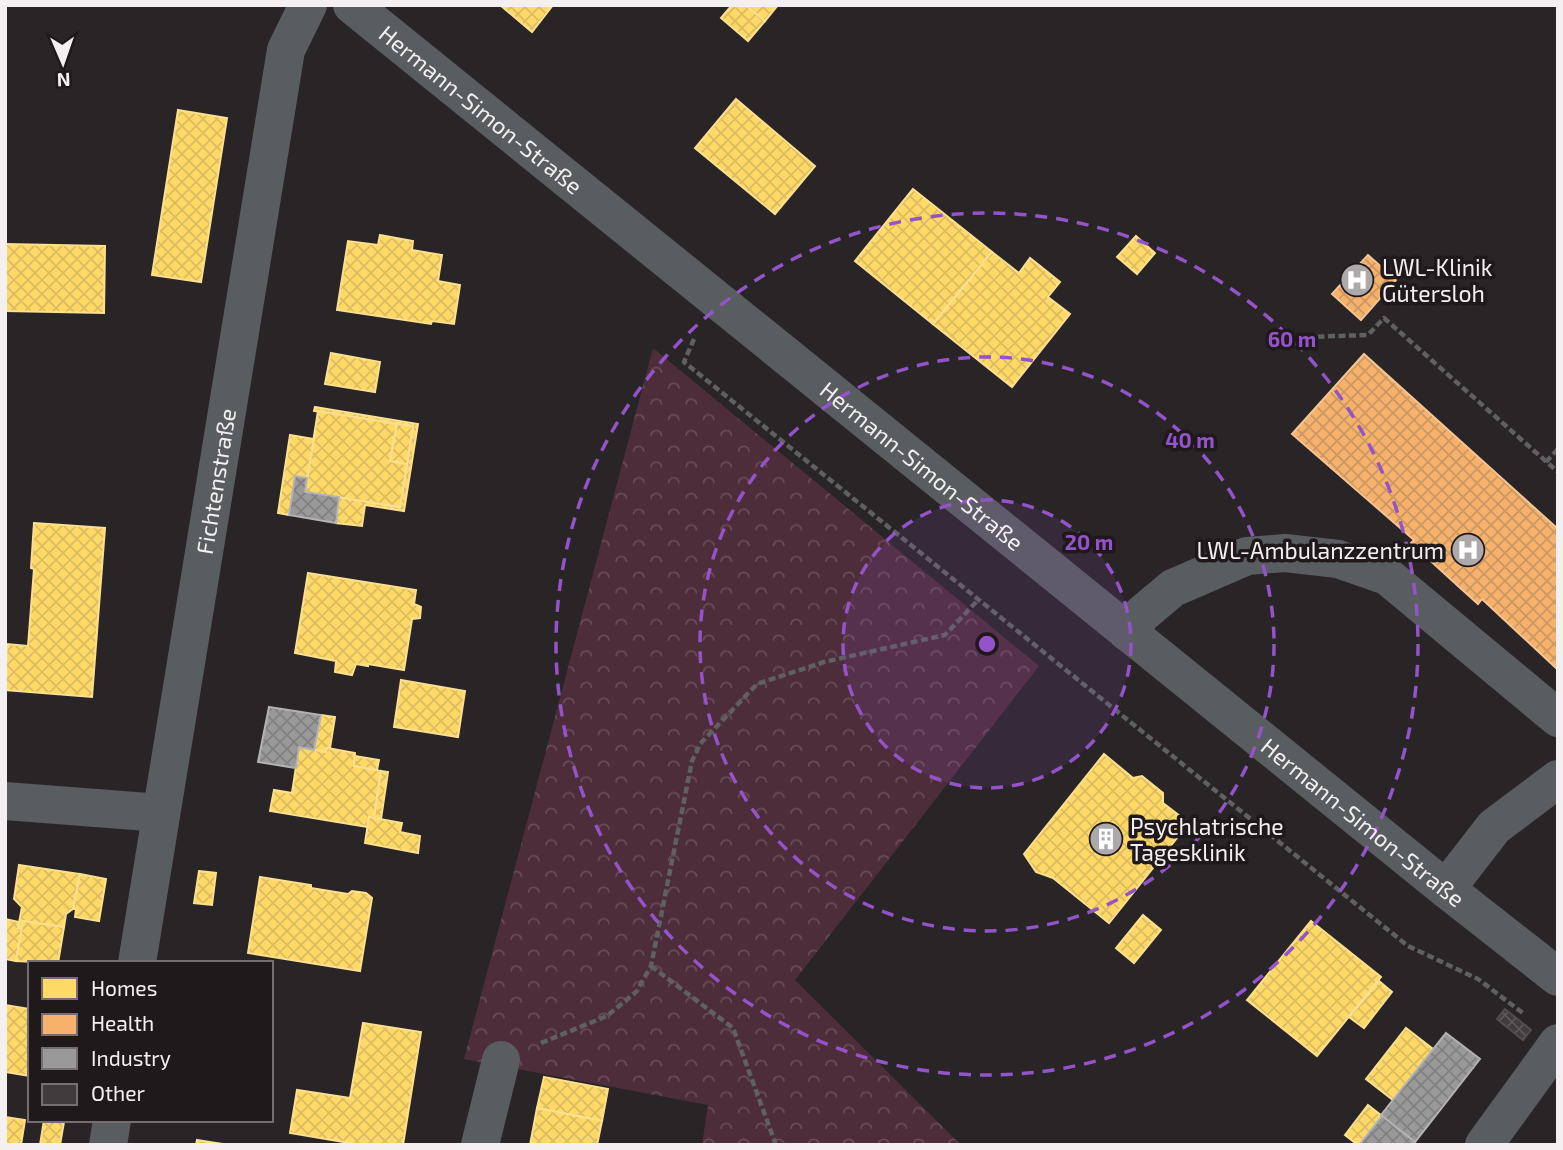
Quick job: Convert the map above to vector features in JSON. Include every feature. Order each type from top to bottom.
[{"type":"street","name":"Fichtenstraße","points":[[137,961],[286,50],[307,5]]},
{"type":"street","name":"Hermann-Simon-Straße","points":[[352,5],[1446,889],[1558,976]]},
{"type":"street","points":[[1128,632],[1142,614],[1173,588],[1247,556],[1285,554],[1338,559],[1387,576],[1558,718]]},
{"type":"street","points":[[1446,889],[1494,827],[1558,779]]},
{"type":"street","points":[[5,801],[161,813]]},
{"type":"street","points":[[1484,1145],[1558,1043]]},
{"type":"street","points":[[480,1145],[501,1060]]},
{"type":"street","points":[[108,1145],[112,1122]]},
{"type":"path","points":[[712,296],[684,362],[1408,946],[1478,979],[1528,1017]]},
{"type":"path","points":[[1307,337],[1368,335],[1384,318],[1558,472]]},
{"type":"path","points":[[1546,462],[1558,449]]},
{"type":"path","points":[[501,1060],[607,1016],[637,990],[651,966],[692,761],[700,744],[757,684],[824,662],[945,635],[978,600]]},
{"type":"path","points":[[651,966],[733,1028],[776,1145]]},
{"type":"green space","points":[[653,348],[1039,666],[795,980],[961,1145],[702,1145],[708,1105],[464,1059]]},
{"type":"building: Homes","points":[[500,5],[553,5],[532,32]]},
{"type":"building: Homes","points":[[732,5],[746,5],[765,21],[748,41],[721,18]]},
{"type":"building: Homes","points":[[778,5],[765,21],[748,7]]},
{"type":"building: Homes","points":[[736,99],[815,166],[775,214],[695,148]]},
{"type":"building: Homes","points":[[178,110],[227,118],[201,282],[152,275]]},
{"type":"building: Homes","points":[[913,189],[992,252],[933,324],[855,261]]},
{"type":"building: Homes","points":[[380,235],[413,241],[412,250],[442,255],[438,281],[460,285],[454,324],[432,321],[431,324],[337,310],[348,241],[378,245]]},
{"type":"building: Homes","points":[[1136,236],[1155,253],[1137,274],[1117,257]]},
{"type":"building: Homes","points":[[5,244],[105,246],[104,313],[5,311]]},
{"type":"building: Homes","points":[[992,252],[1019,273],[1030,258],[1060,282],[1048,297],[1070,314],[1012,387],[933,324]]},
{"type":"building: Homes","points":[[331,353],[380,362],[375,392],[325,384]]},
{"type":"building: Homes","points":[[315,407],[418,424],[404,511],[365,505],[362,526],[336,523],[339,497],[400,507],[413,426],[314,411]]},
{"type":"building: Homes","points":[[318,411],[397,424],[390,461],[407,464],[400,507],[305,492]]},
{"type":"building: Homes","points":[[397,424],[413,426],[407,464],[390,461]]},
{"type":"building: Homes","points":[[290,435],[314,439],[307,478],[295,476],[289,515],[278,513]]},
{"type":"building: Homes","points":[[34,523],[105,528],[92,697],[5,690],[7,644],[28,646],[34,569],[31,568]]},
{"type":"building: Homes","points":[[308,573],[416,590],[414,604],[421,607],[420,618],[412,619],[404,670],[356,664],[352,675],[335,672],[336,661],[295,653]]},
{"type":"building: Homes","points":[[401,680],[465,691],[458,737],[394,727]]},
{"type":"building: Homes","points":[[321,715],[335,717],[330,748],[327,748],[326,752],[314,750]]},
{"type":"building: Homes","points":[[299,747],[355,753],[354,766],[381,771],[374,819],[369,817],[368,827],[270,811],[274,790],[292,793]]},
{"type":"building: Homes","name":"Psychlatrische Tagesklinik","points":[[1104,754],[1133,778],[1142,776],[1163,793],[1163,803],[1189,823],[1109,923],[1053,878],[1036,872],[1024,854]]},
{"type":"building: Homes","points":[[355,756],[379,760],[377,770],[354,766]]},
{"type":"building: Homes","points":[[381,771],[388,772],[381,819],[374,819]]},
{"type":"building: Homes","points":[[369,817],[402,823],[400,832],[420,836],[418,853],[365,843]]},
{"type":"building: Homes","points":[[19,865],[80,874],[73,909],[66,914],[64,927],[23,921],[22,929],[18,928],[22,907],[14,899]]},
{"type":"building: Homes","points":[[199,871],[216,873],[212,905],[194,903]]},
{"type":"building: Homes","points":[[80,874],[106,879],[99,921],[75,917],[76,909],[73,909]]},
{"type":"building: Homes","points":[[260,877],[348,894],[352,891],[366,893],[372,898],[360,971],[248,953]]},
{"type":"building: Homes","points":[[1143,915],[1161,930],[1134,963],[1116,948]]},
{"type":"building: Homes","points":[[5,919],[19,922],[18,928],[22,929],[16,961],[5,959]]},
{"type":"building: Homes","points":[[23,921],[64,927],[58,961],[16,961]]},
{"type":"building: Homes","points":[[1311,921],[1381,977],[1317,1056],[1247,1000]]},
{"type":"building: Homes","points":[[1379,981],[1392,992],[1364,1028],[1349,1017]]},
{"type":"building: Homes","points":[[5,1005],[28,1009],[28,1076],[5,1072]]},
{"type":"building: Homes","points":[[363,1023],[421,1032],[403,1145],[361,1145],[290,1133],[297,1090],[350,1098]]},
{"type":"building: Homes","points":[[1406,1028],[1433,1049],[1393,1100],[1366,1079]]},
{"type":"building: Homes","points":[[544,1077],[608,1089],[602,1121],[537,1108]]},
{"type":"building: Homes","points":[[1368,1105],[1382,1116],[1358,1145],[1345,1135]]},
{"type":"building: Homes","points":[[537,1108],[602,1121],[597,1145],[530,1145]]},
{"type":"building: Homes","points":[[5,1117],[25,1120],[21,1145],[5,1145]]},
{"type":"building: Homes","points":[[44,1122],[64,1122],[60,1145],[40,1145]]},
{"type":"building: Homes","points":[[197,1140],[229,1145],[196,1145]]},
{"type":"building: Health","points":[[1368,255],[1396,280],[1361,320],[1332,294]]},
{"type":"building: Health","points":[[1364,354],[1558,529],[1558,670],[1482,599],[1478,604],[1411,543],[1414,540],[1292,434]]},
{"type":"building: Industry","points":[[295,476],[307,478],[305,492],[339,497],[336,523],[289,515]]},
{"type":"building: Industry","points":[[269,707],[321,715],[314,750],[299,747],[296,768],[258,762]]},
{"type":"building: Industry","points":[[1446,1033],[1480,1059],[1415,1142],[1381,1115]]},
{"type":"building: Industry","points":[[1382,1116],[1415,1142],[1413,1145],[1359,1145]]},
{"type":"building: Other","points":[[1505,1009],[1531,1030],[1523,1040],[1497,1019]]},
{"type":"place","name":"LWL-Klinik Gütersloh","points":[[1357,280]]},
{"type":"place","name":"LWL-Ambulanzzentrum","points":[[1468,550]]},
{"type":"place","name":"Psychlatrische Tagesklinik","points":[[1106,839]]}]
